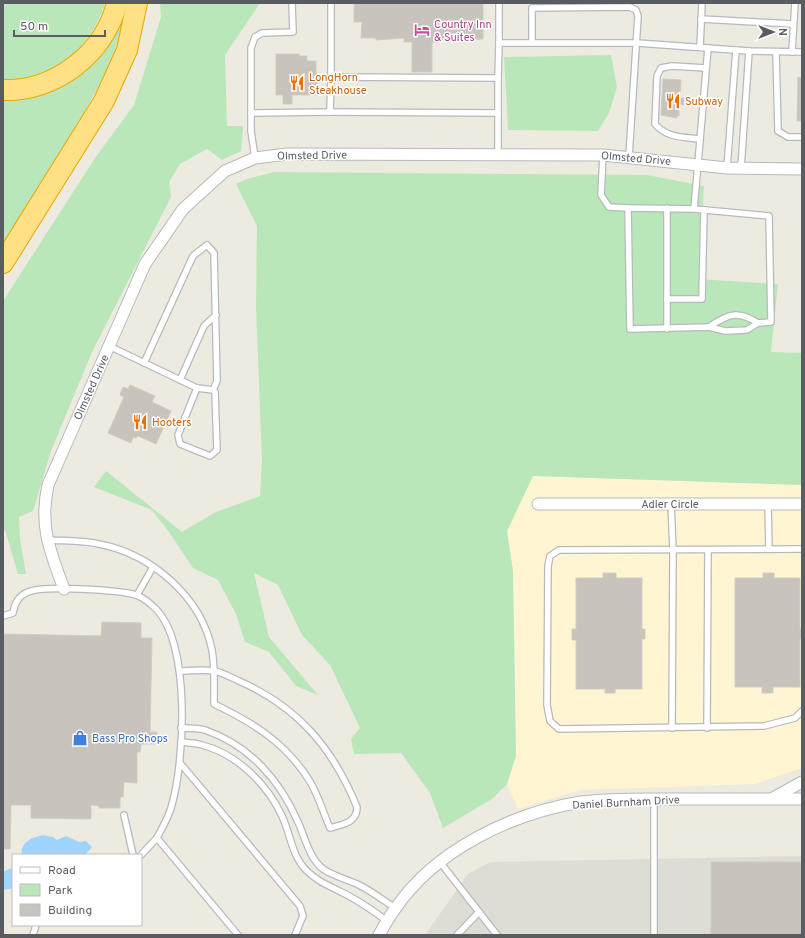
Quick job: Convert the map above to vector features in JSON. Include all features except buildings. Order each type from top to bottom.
[{"type":"highway","points":[[3,90],[38,85],[62,75],[89,55],[103,35],[114,13],[117,3]]},
{"type":"highway","points":[[3,263],[104,101],[126,50],[137,3]]},
{"type":"street","name":"Olmsted Drive","points":[[64,590],[47,540],[44,524],[44,504],[48,485],[145,264],[183,209],[225,171],[255,158],[287,154],[603,155],[629,156],[727,168],[802,169]]},
{"type":"street","name":"Adler Circle","points":[[538,504],[802,504]]},
{"type":"street","points":[[770,799],[802,782]]},
{"type":"street","name":"Daniel Burnham Drive","points":[[379,935],[395,908],[440,862],[471,841],[505,823],[542,810],[582,802],[654,799],[802,799]]},
{"type":"lane","points":[[255,158],[251,131],[251,48],[255,37],[262,33],[293,32],[292,3]]},
{"type":"lane","points":[[330,112],[331,3]]},
{"type":"lane","points":[[498,3],[498,154]]},
{"type":"lane","points":[[700,47],[702,3]]},
{"type":"lane","points":[[792,52],[795,3]]},
{"type":"lane","points":[[532,43],[532,5],[630,7],[636,10],[638,16],[637,43],[629,156]]},
{"type":"lane","points":[[702,19],[794,24]]},
{"type":"lane","points":[[499,43],[637,43],[749,51],[802,52]]},
{"type":"lane","points":[[694,209],[708,48]]},
{"type":"lane","points":[[727,168],[736,50]]},
{"type":"lane","points":[[742,168],[749,51]]},
{"type":"lane","points":[[776,52],[778,131],[788,137],[802,137]]},
{"type":"lane","points":[[700,139],[671,136],[662,131],[655,124],[657,76],[661,68],[672,66],[706,68]]},
{"type":"lane","points":[[331,77],[498,78]]},
{"type":"lane","points":[[251,113],[498,113]]},
{"type":"lane","points":[[603,155],[601,195],[609,207],[694,209],[770,216],[771,322],[758,323],[747,330],[725,331],[709,327],[630,329],[628,208]]},
{"type":"lane","points":[[667,208],[667,329]]},
{"type":"lane","points":[[667,300],[702,300],[704,210]]},
{"type":"lane","points":[[144,363],[193,256],[207,245],[214,253],[217,380],[213,390],[215,392],[217,450],[210,456],[180,444],[178,435],[197,388]]},
{"type":"lane","points":[[180,380],[204,326],[216,315]]},
{"type":"lane","points":[[709,327],[726,316],[746,316],[758,323]]},
{"type":"lane","points":[[109,346],[197,388],[213,390]]},
{"type":"lane","points":[[671,504],[673,550],[672,728]]},
{"type":"lane","points":[[768,504],[769,549]]},
{"type":"lane","points":[[47,540],[99,544],[122,550],[170,578],[185,595],[201,620],[212,649],[214,671],[214,704],[244,719],[265,732],[286,749],[310,781],[330,828],[353,820],[357,814],[357,807],[348,785],[335,761],[315,735],[296,717],[272,698],[214,671],[180,671]]},
{"type":"lane","points":[[802,549],[559,550],[550,556],[548,566],[547,705],[550,721],[559,729],[764,726],[795,718],[802,711]]},
{"type":"lane","points":[[707,728],[708,550]]},
{"type":"lane","points":[[137,595],[153,567]]},
{"type":"lane","points":[[3,616],[13,613],[15,604],[19,597],[28,592],[39,589],[123,592],[137,595],[147,600],[157,609],[166,621],[176,648],[180,671],[180,763],[171,809],[157,838],[142,854]]},
{"type":"lane","points":[[181,728],[204,730],[239,746],[258,762],[275,782],[292,808],[312,856],[324,869],[358,884],[395,908]]},
{"type":"lane","points":[[181,742],[201,744],[218,750],[239,763],[256,778],[282,815],[295,853],[309,873],[314,878],[348,895],[387,921]]},
{"type":"lane","points":[[180,763],[300,906],[303,916],[295,935]]},
{"type":"lane","points":[[654,799],[654,935]]},
{"type":"lane","points":[[124,814],[133,854]]},
{"type":"lane","points":[[157,838],[238,935]]},
{"type":"lane","points":[[440,862],[497,935]]},
{"type":"lane","points":[[457,935],[479,912]]},
{"type":"shaded area","points":[[533,476],[802,485],[802,768],[755,784],[580,790],[518,809],[507,784],[516,756],[513,571],[507,531]]},
{"type":"shaded area","points":[[802,856],[802,935],[425,935],[468,874],[490,862]]},
{"type":"green space","points":[[3,3],[105,3],[94,29],[76,51],[65,60],[41,74],[24,80],[3,82]]},
{"type":"green space","points":[[125,3],[123,20],[114,53],[99,85],[57,159],[3,247],[3,97],[50,88]]},
{"type":"green space","points":[[160,3],[260,3],[225,55],[227,126],[243,126],[241,151],[222,160],[207,149],[180,164],[169,182],[171,197],[92,352],[51,451],[33,511],[19,517],[20,539],[26,574],[18,574],[5,530],[3,533],[3,301],[95,158],[134,105],[161,17]]},
{"type":"green space","points":[[611,55],[617,87],[609,113],[598,131],[508,130],[504,57]]},
{"type":"green space","points":[[274,172],[647,175],[704,186],[698,279],[778,284],[771,352],[802,353],[802,485],[533,476],[507,531],[513,571],[516,756],[507,784],[492,799],[443,828],[430,793],[401,753],[354,754],[351,739],[360,728],[330,665],[302,635],[278,585],[254,573],[269,637],[318,695],[296,686],[269,652],[245,642],[236,614],[218,580],[193,568],[152,510],[94,487],[106,471],[182,532],[216,512],[260,496],[262,461],[256,307],[257,226],[236,184],[247,179]]},
{"type":"water","points":[[43,835],[53,837],[57,840],[66,836],[79,842],[86,841],[92,847],[86,854],[22,854],[25,843],[35,837]]},
{"type":"water","points":[[12,869],[12,887],[10,889],[3,890],[3,872]]},
{"type":"place","name":"Country Inn & Suites","points":[[422,30]]},
{"type":"place","name":"LongHorn Steakhouse","points":[[297,83]]},
{"type":"place","name":"Subway","points":[[673,101]]},
{"type":"place","name":"Hooters","points":[[140,422]]},
{"type":"place","name":"Bass Pro Shops","points":[[80,738]]}]
